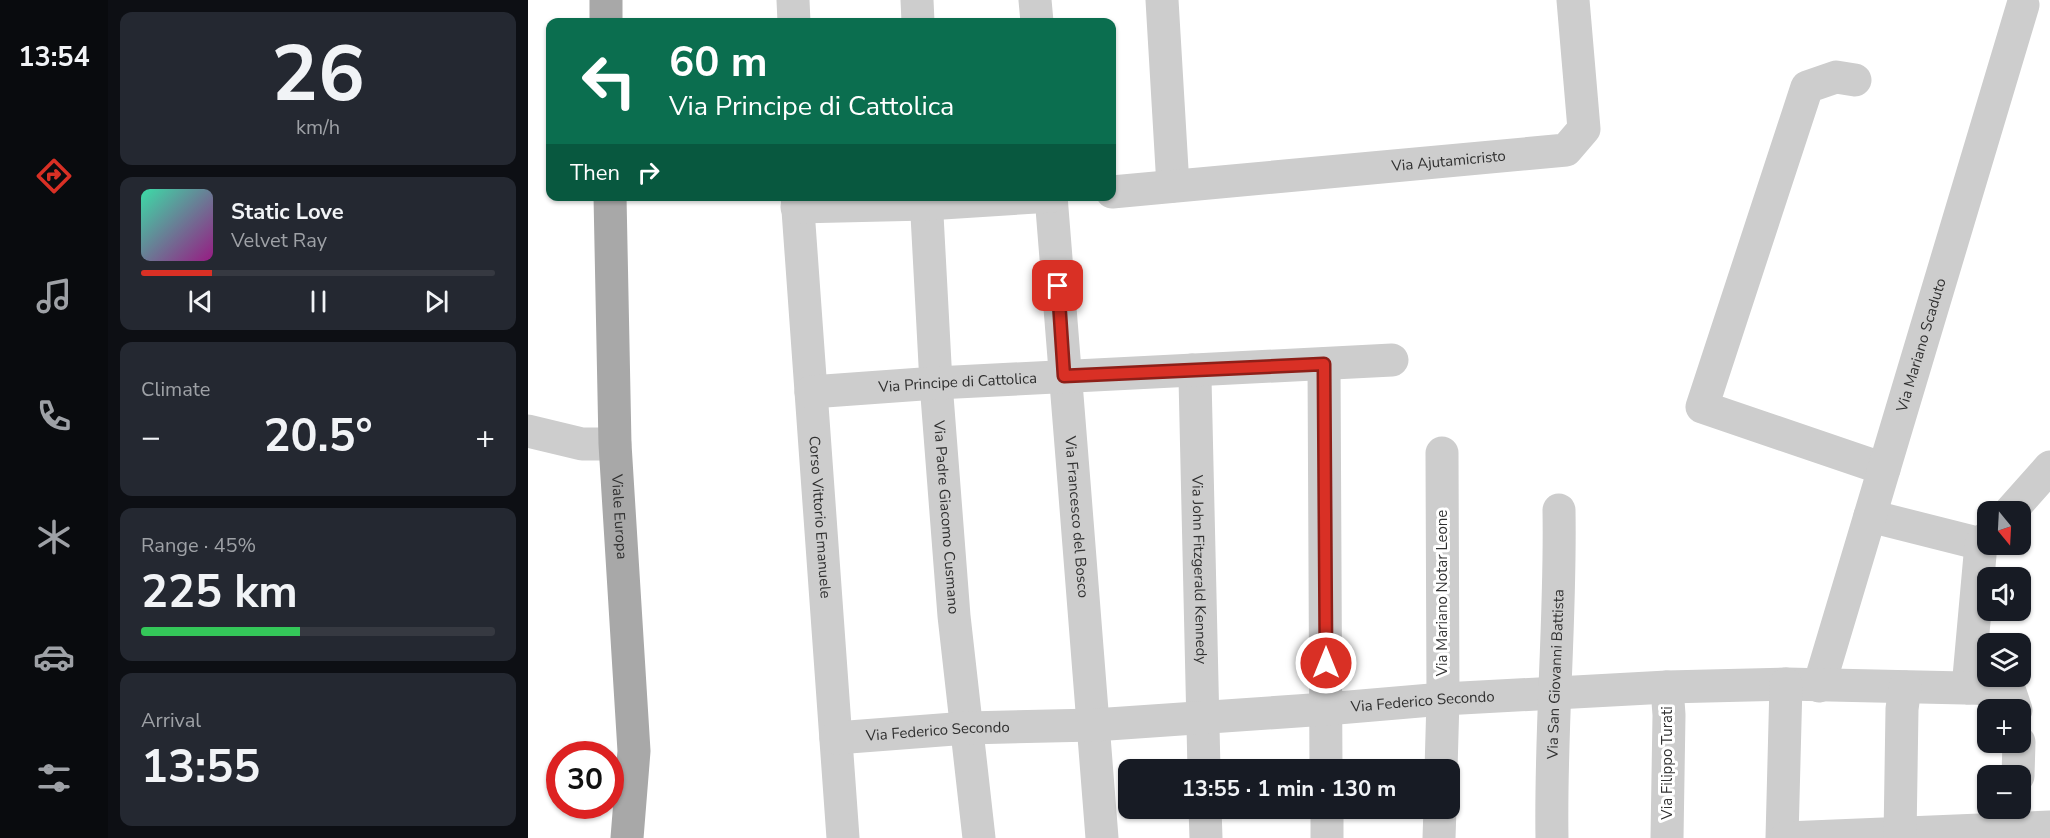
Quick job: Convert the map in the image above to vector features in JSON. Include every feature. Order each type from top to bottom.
[{"type":"main road","points":[[606,0],[606,18]]},
{"type":"main road","name":"Viale Europa","points":[[610,201],[615,444],[634,751],[627,838]]},
{"type":"street","points":[[793,0],[794,18]]},
{"type":"street","points":[[917,0],[918,18]]},
{"type":"street","points":[[1035,0],[1037,18]]},
{"type":"street","points":[[1162,0],[1173,186]]},
{"type":"street","name":"Via Ajutamicristo","points":[[1116,192],[1566,150],[1584,129],[1573,0]]},
{"type":"street","name":"Via Mariano Scaduto","points":[[1819,686],[2023,5]]},
{"type":"street","points":[[1855,80],[1836,77],[1807,87],[1702,407],[1884,469]]},
{"type":"street","points":[[797,202],[862,201]]},
{"type":"street","name":"Via Padre Giacomo Cusmano","points":[[927,201],[936,383],[954,616],[979,838]]},
{"type":"street","name":"Via Francesco del Bosco","points":[[1051,201],[1064,376],[1085,596],[1102,838]]},
{"type":"street","name":"Corso Vittorio Emanuele","points":[[797,202],[843,838]]},
{"type":"street","name":"Via Principe di Cattolica","points":[[811,392],[936,383],[1392,360]]},
{"type":"street","points":[[1324,364],[1326,759]]},
{"type":"street","name":"Via John Fitzgerald Kennedy","points":[[1192,370],[1195,378],[1204,759]]},
{"type":"street","points":[[528,431],[582,444],[615,444]]},
{"type":"street","name":"Via Mariano Notar Leone","points":[[1441,759],[1442,453]]},
{"type":"street","points":[[2020,501],[2050,467]]},
{"type":"street","name":"Via San Giovanni Battista","points":[[1552,838],[1551,785],[1560,575],[1559,510]]},
{"type":"street","points":[[1870,516],[1977,539]]},
{"type":"street","points":[[1968,688],[1982,555]]},
{"type":"street","points":[[1782,838],[1786,684]]},
{"type":"street","name":"Via Federico Secondo","points":[[836,738],[967,728],[1094,725],[1443,699],[1667,687],[1786,684],[1968,688],[2013,699]]},
{"type":"street","name":"Via Filippo Turati","points":[[1667,687],[1667,838]]},
{"type":"street","points":[[1900,836],[1902,708],[1905,687]]},
{"type":"street","points":[[1205,819],[1206,838]]},
{"type":"street","points":[[1327,819],[1327,838]]},
{"type":"street","points":[[1439,838],[1440,819]]},
{"type":"street","points":[[1786,838],[1900,836],[2018,825],[2050,827]]},
{"type":"route","points":[[1058,286],[1064,376],[1324,364],[1326,663]]}]
